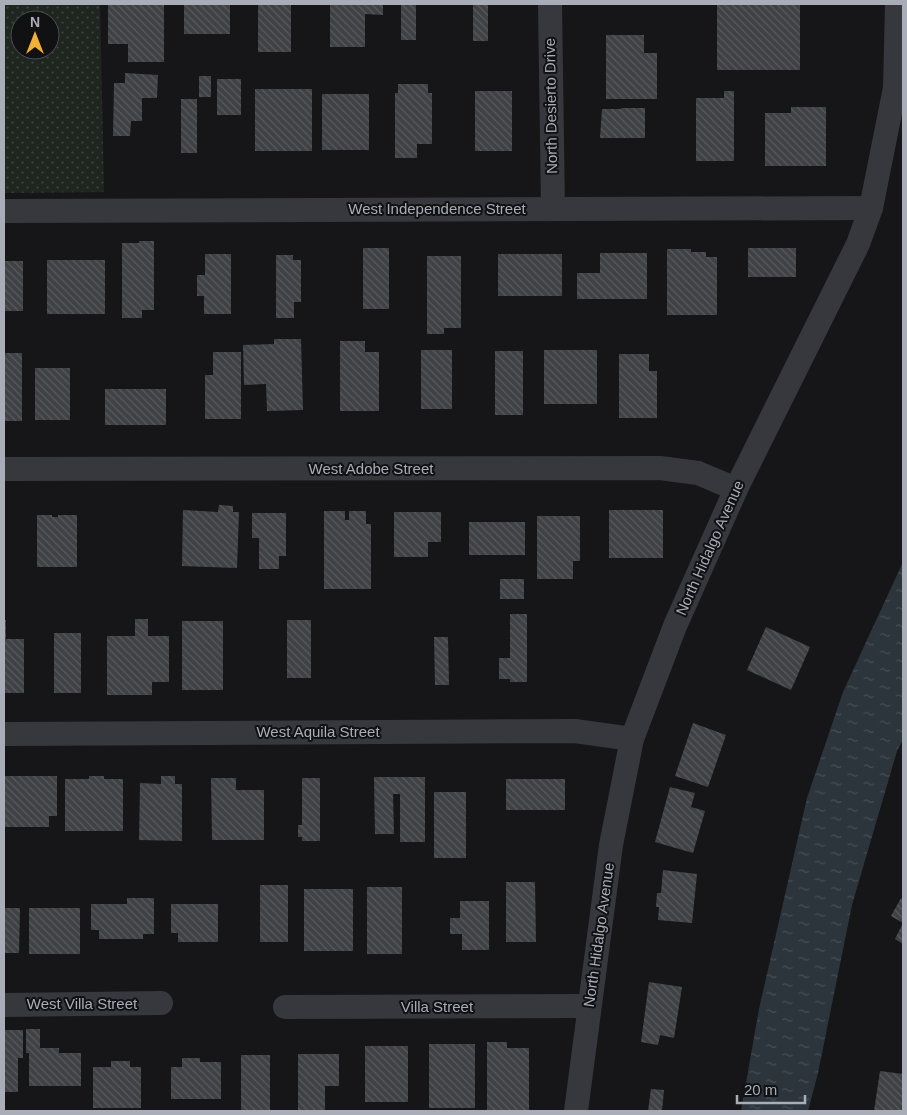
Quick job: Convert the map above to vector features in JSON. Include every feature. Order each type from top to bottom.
[{"type":"street","name":"North Desierto Drive","points":[[550,4],[552,208]]},
{"type":"street","name":"North Hidalgo Avenue","points":[[576,1111],[611,845],[632,739],[675,626],[736,489],[858,244],[870,208],[899,86],[897,4]]},
{"type":"street","name":"West Independence Street","points":[[4,211],[870,208]]},
{"type":"street","name":"West Adobe Street","points":[[4,469],[660,468],[698,473],[736,489]]},
{"type":"street","name":"West Aquila Street","points":[[4,734],[575,731],[632,739]]},
{"type":"street","name":"West Villa Street","points":[[4,1004],[161,1003]]},
{"type":"street","name":"Villa Street","points":[[285,1008],[589,1006]]},
{"type":"shaded area","points":[[4,4],[100,4],[104,192],[4,193]]},
{"type":"water","points":[[903,562],[903,740],[897,751],[852,905],[818,1073],[808,1111],[741,1111],[759,1009],[807,798],[843,692]]},
{"type":"building","points":[[108,4],[164,5],[164,62],[128,62],[128,44],[108,44]]},
{"type":"building","points":[[184,4],[230,4],[230,34],[184,34]]},
{"type":"building","points":[[258,4],[291,4],[291,52],[258,52]]},
{"type":"building","points":[[330,4],[383,4],[383,15],[365,14],[365,47],[330,47]]},
{"type":"building","points":[[401,4],[416,4],[416,40],[401,40]]},
{"type":"building","points":[[473,4],[488,4],[488,41],[473,41]]},
{"type":"building","points":[[717,4],[800,4],[800,70],[717,70]]},
{"type":"building","points":[[606,35],[644,35],[644,53],[657,53],[657,99],[606,99]]},
{"type":"building","points":[[125,73],[158,75],[157,98],[142,98],[142,121],[131,121],[130,136],[113,136],[114,83],[125,83]]},
{"type":"building","points":[[199,76],[211,76],[211,97],[199,97]]},
{"type":"building","points":[[217,79],[241,79],[241,115],[217,115]]},
{"type":"building","points":[[398,84],[428,84],[428,93],[432,93],[432,144],[417,144],[417,158],[395,158],[395,93],[398,93]]},
{"type":"building","points":[[255,89],[312,89],[312,151],[255,151]]},
{"type":"building","points":[[475,91],[512,91],[512,151],[475,151]]},
{"type":"building","points":[[724,91],[734,91],[734,161],[696,161],[696,98],[724,98]]},
{"type":"building","points":[[322,94],[369,94],[369,150],[322,150]]},
{"type":"building","points":[[181,99],[197,99],[197,153],[181,153]]},
{"type":"building","points":[[791,107],[826,107],[826,166],[765,166],[765,113],[791,113]]},
{"type":"building","points":[[645,108],[645,138],[600,138],[602,109]]},
{"type":"building","points":[[139,241],[154,241],[154,310],[142,310],[142,318],[122,318],[122,243],[139,243]]},
{"type":"building","points":[[363,248],[389,248],[389,309],[363,309]]},
{"type":"building","points":[[748,248],[796,248],[796,277],[748,277]]},
{"type":"building","points":[[667,249],[691,249],[691,252],[706,252],[706,257],[717,257],[717,315],[667,315]]},
{"type":"building","points":[[600,253],[647,253],[647,299],[577,299],[577,273],[600,273]]},
{"type":"building","points":[[205,254],[231,254],[231,314],[204,314],[204,296],[197,296],[197,275],[205,275]]},
{"type":"building","points":[[498,254],[562,254],[562,296],[498,296]]},
{"type":"building","points":[[276,255],[293,255],[293,260],[301,260],[301,302],[294,302],[294,318],[276,318]]},
{"type":"building","points":[[427,256],[461,256],[461,328],[444,328],[444,334],[427,334]]},
{"type":"building","points":[[47,260],[105,260],[105,314],[47,314]]},
{"type":"building","points":[[5,261],[23,261],[23,311],[4,311]]},
{"type":"building","points":[[274,339],[301,339],[303,410],[267,411],[266,384],[244,385],[243,345],[274,344]]},
{"type":"building","points":[[340,341],[365,341],[365,352],[379,352],[379,411],[340,411]]},
{"type":"building","points":[[421,350],[452,350],[452,409],[421,409]]},
{"type":"building","points":[[544,350],[597,350],[597,404],[544,404]]},
{"type":"building","points":[[495,351],[523,351],[523,415],[495,415]]},
{"type":"building","points":[[213,352],[241,352],[241,419],[205,419],[205,375],[213,375]]},
{"type":"building","points":[[4,353],[22,353],[22,421],[4,421]]},
{"type":"building","points":[[619,354],[649,354],[649,371],[657,371],[657,418],[619,418]]},
{"type":"building","points":[[35,368],[70,368],[70,420],[35,420]]},
{"type":"building","points":[[105,389],[166,389],[166,425],[105,425]]},
{"type":"building","points":[[219,505],[233,506],[233,512],[239,512],[237,568],[182,566],[183,510],[218,512]]},
{"type":"building","points":[[609,510],[663,510],[663,558],[609,558]]},
{"type":"building","points":[[324,511],[345,511],[345,520],[349,520],[349,511],[366,511],[366,524],[371,524],[371,589],[324,589]]},
{"type":"building","points":[[394,512],[441,512],[441,542],[428,542],[428,557],[394,557]]},
{"type":"building","points":[[252,513],[286,513],[286,556],[279,556],[279,569],[259,569],[259,538],[252,538]]},
{"type":"building","points":[[37,515],[58,517],[58,515],[77,515],[77,567],[37,567]]},
{"type":"building","points":[[537,516],[580,516],[580,561],[573,561],[573,579],[537,579]]},
{"type":"building","points":[[469,522],[525,522],[525,555],[469,555]]},
{"type":"building","points":[[500,579],[524,579],[524,599],[500,599]]},
{"type":"building","points":[[510,614],[527,614],[527,682],[510,682],[510,679],[499,679],[499,658],[510,658]]},
{"type":"building","points":[[135,619],[148,619],[148,636],[169,636],[169,682],[152,682],[152,695],[107,695],[107,636],[135,636]]},
{"type":"building","points":[[4,620],[6,620],[6,639],[24,639],[24,693],[4,693]]},
{"type":"building","points":[[287,620],[311,620],[311,678],[287,678]]},
{"type":"building","points":[[182,621],[223,621],[223,690],[182,690]]},
{"type":"building","points":[[766,627],[810,647],[791,690],[747,670]]},
{"type":"building","points":[[54,633],[81,633],[81,693],[54,693]]},
{"type":"building","points":[[434,637],[448,637],[449,685],[435,685]]},
{"type":"building","points":[[693,723],[726,735],[708,787],[675,776]]},
{"type":"building","points":[[4,776],[57,776],[57,816],[49,816],[49,827],[4,827]]},
{"type":"building","points":[[89,776],[104,776],[104,779],[123,779],[123,831],[65,831],[65,779],[89,779]]},
{"type":"building","points":[[161,776],[175,776],[175,784],[182,784],[182,841],[139,840],[140,783],[161,784]]},
{"type":"building","points":[[374,777],[425,777],[425,842],[400,842],[400,794],[393,794],[394,834],[375,834]]},
{"type":"building","points":[[211,778],[236,778],[236,790],[264,790],[264,840],[212,840]]},
{"type":"building","points":[[302,778],[320,778],[320,841],[302,841],[302,837],[298,837],[298,825],[302,825]]},
{"type":"building","points":[[506,779],[565,779],[565,810],[506,810]]},
{"type":"building","points":[[670,787],[695,793],[691,807],[705,811],[693,853],[655,842]]},
{"type":"building","points":[[434,792],[466,792],[466,858],[434,858]]},
{"type":"building","points":[[663,870],[697,874],[692,923],[658,920],[659,907],[656,907],[657,893],[661,893]]},
{"type":"building","points":[[506,882],[535,882],[536,942],[506,942]]},
{"type":"building","points":[[260,885],[288,885],[288,942],[260,942]]},
{"type":"building","points":[[367,887],[402,887],[402,954],[367,954]]},
{"type":"building","points":[[304,889],[353,889],[353,951],[304,951]]},
{"type":"building","points":[[127,898],[154,898],[154,934],[143,934],[143,939],[99,939],[99,930],[91,930],[91,904],[127,904]]},
{"type":"building","points":[[901,898],[903,900],[903,923],[891,916]]},
{"type":"building","points":[[460,901],[489,901],[489,950],[462,950],[462,934],[450,934],[450,918],[460,918]]},
{"type":"building","points":[[171,904],[218,904],[218,942],[178,942],[178,933],[171,933]]},
{"type":"building","points":[[4,908],[20,908],[19,953],[4,953]]},
{"type":"building","points":[[29,908],[80,908],[80,954],[29,954]]},
{"type":"building","points":[[903,923],[903,944],[895,939]]},
{"type":"building","points":[[649,982],[682,987],[674,1038],[660,1035],[658,1045],[641,1042]]},
{"type":"building","points":[[26,1029],[40,1029],[40,1048],[59,1048],[59,1053],[81,1053],[81,1086],[29,1086],[29,1053],[26,1053]]},
{"type":"building","points":[[4,1030],[23,1030],[23,1058],[18,1058],[18,1092],[4,1092]]},
{"type":"building","points":[[487,1042],[507,1042],[507,1048],[529,1048],[529,1111],[487,1111]]},
{"type":"building","points":[[429,1044],[475,1044],[475,1108],[429,1108]]},
{"type":"building","points":[[365,1046],[408,1046],[408,1102],[365,1102]]},
{"type":"building","points":[[298,1054],[339,1054],[339,1086],[325,1086],[325,1111],[298,1111]]},
{"type":"building","points":[[241,1055],[270,1055],[270,1111],[241,1111]]},
{"type":"building","points":[[182,1058],[200,1058],[200,1062],[221,1062],[221,1099],[171,1099],[171,1067],[182,1067]]},
{"type":"building","points":[[111,1061],[130,1061],[130,1067],[141,1067],[141,1108],[93,1108],[93,1067],[111,1067]]},
{"type":"building","points":[[880,1071],[903,1074],[903,1111],[874,1111]]},
{"type":"building","points":[[651,1089],[664,1090],[662,1111],[648,1111]]}]
